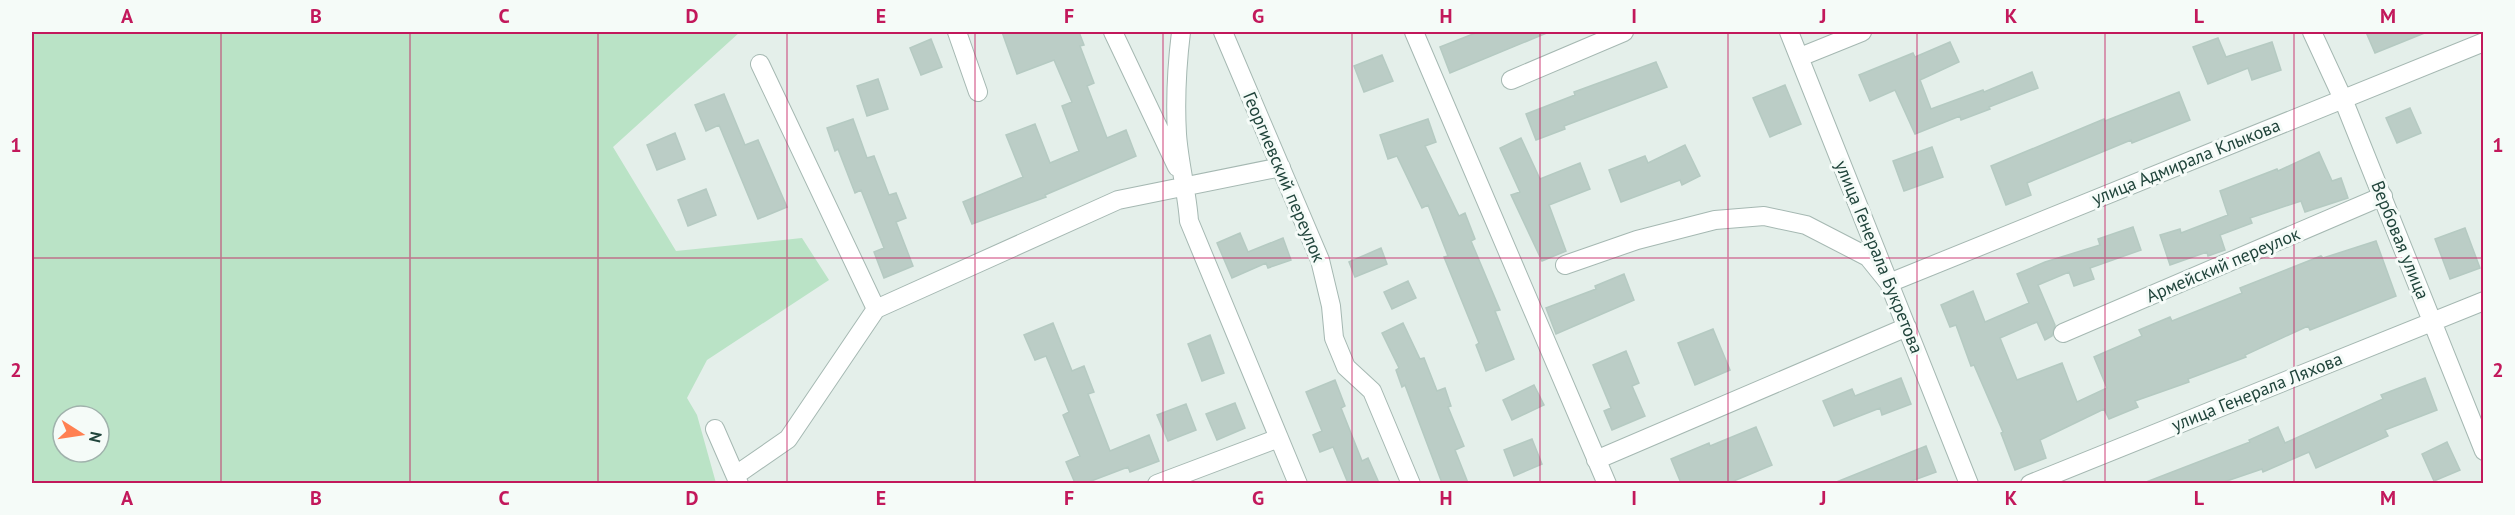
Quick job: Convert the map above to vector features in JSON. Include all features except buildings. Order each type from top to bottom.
[{"type":"street","points":[[957,32],[978,92]]},
{"type":"street","points":[[1113,32],[1186,188]]},
{"type":"street","points":[[1181,32],[1177,61],[1177,135],[1189,221],[1298,483]]},
{"type":"street","name":"Георгиевский переулок","points":[[1223,32],[1320,260],[1331,306],[1334,338],[1346,367],[1372,392],[1411,483]]},
{"type":"street","points":[[1414,32],[1606,483]]},
{"type":"street","points":[[1511,80],[1624,32]]},
{"type":"street","name":"улица Генерала Букретова","points":[[1789,32],[1969,483]]},
{"type":"street","points":[[1800,57],[1862,32]]},
{"type":"street","name":"Вербовая улица","points":[[2312,32],[2343,99],[2383,196],[2484,451]]},
{"type":"street","name":"улица Адмирала Клыкова","points":[[1889,283],[2484,42]]},
{"type":"street","points":[[760,64],[876,309]]},
{"type":"street","points":[[716,429],[737,479],[788,439],[876,309],[1118,200],[1281,167]]},
{"type":"street","name":"Армейский переулок","points":[[2063,333],[2383,196]]},
{"type":"street","points":[[1565,265],[1637,240],[1715,220],[1764,216],[1806,225],[1868,257],[1889,283]]},
{"type":"street","name":"улица Генерала Ляхова","points":[[2030,483],[2484,301]]},
{"type":"street","points":[[1596,460],[1907,327]]},
{"type":"street","points":[[1157,483],[1279,438]]},
{"type":"green space","points":[[32,32],[740,32],[613,147],[676,251],[802,238],[829,280],[707,360],[687,398],[697,415],[716,483],[32,483]]}]
